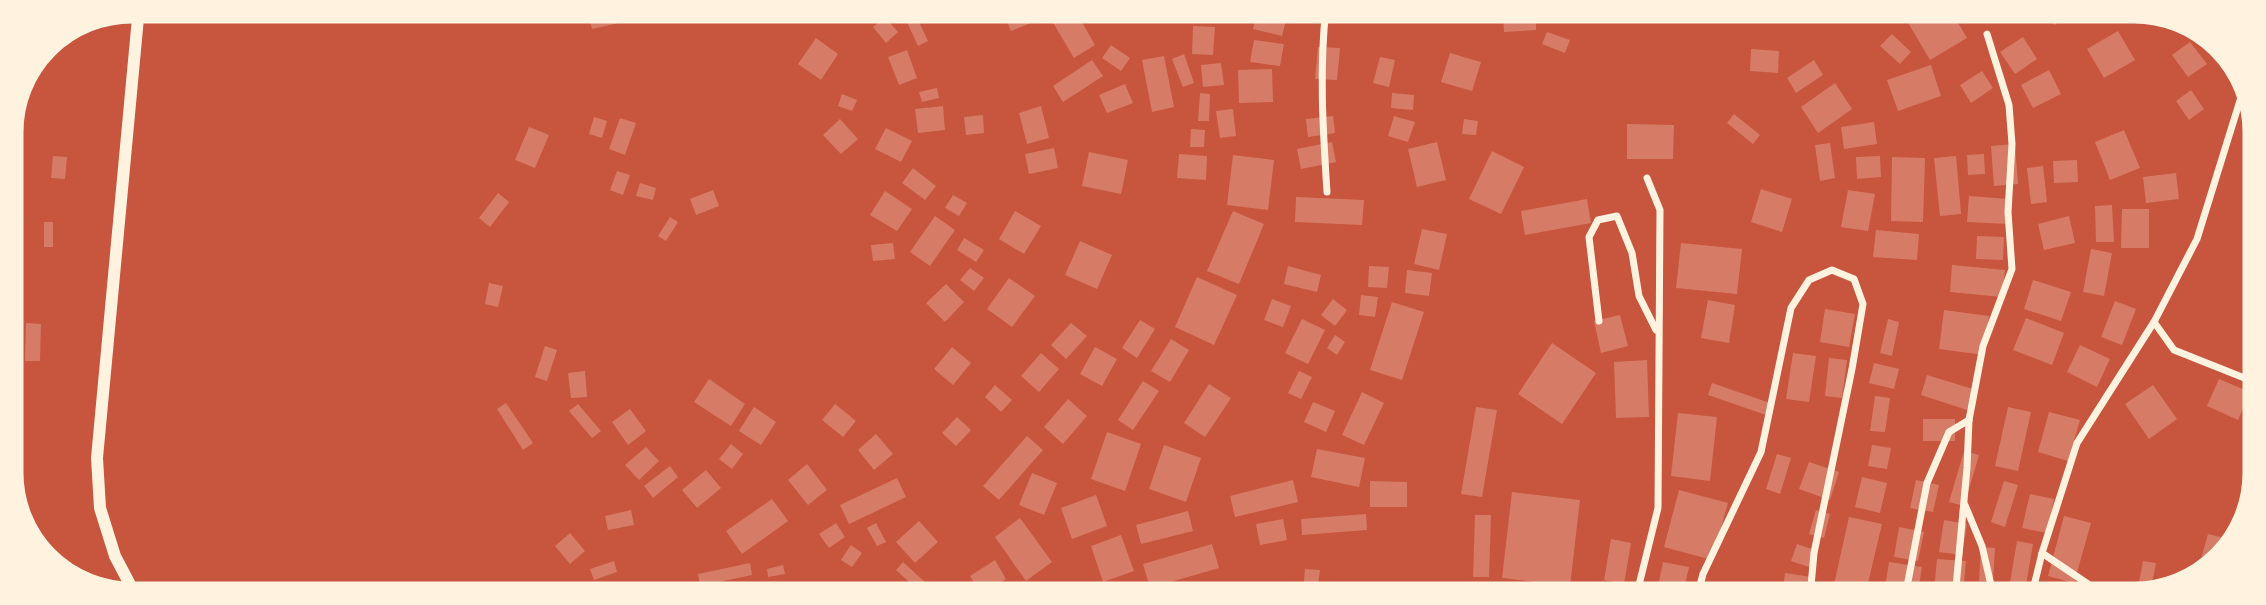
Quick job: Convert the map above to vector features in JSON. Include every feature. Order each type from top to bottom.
[{"type":"highway","points":[[131,586],[115,556],[100,508],[97,458],[138,19]]},
{"type":"street","points":[[1325,19],[1321,102],[1327,192]]},
{"type":"street","points":[[1956,586],[1969,420],[1983,346],[2012,269],[2008,212],[2012,144],[2009,105],[1987,33]]},
{"type":"street","points":[[2034,586],[2077,443],[2154,322],[2197,239],[2241,97]]},
{"type":"street","points":[[1639,586],[1658,508],[1660,209],[1647,178]]},
{"type":"street","points":[[1600,321],[1589,237],[1598,220],[1617,216],[1632,253],[1639,296],[1658,334]]},
{"type":"street","points":[[1700,586],[1761,452],[1791,308],[1810,280],[1832,270],[1854,279],[1863,304],[1814,553],[1811,586]]},
{"type":"street","points":[[2154,322],[2174,350],[2247,379]]},
{"type":"street","points":[[1907,586],[1927,483],[1949,432],[1969,420]]},
{"type":"street","points":[[1964,503],[1982,546],[1991,586]]},
{"type":"street","points":[[2042,553],[2090,586]]},
{"type":"building","points":[[590,19],[632,20],[592,29]]},
{"type":"building","points":[[887,19],[898,32],[886,43],[873,27]]},
{"type":"building","points":[[917,19],[928,41],[918,46],[906,20]]},
{"type":"building","points":[[1006,19],[1041,19],[1011,31]]},
{"type":"building","points":[[1051,19],[1080,19],[1095,45],[1074,58]]},
{"type":"building","points":[[1255,19],[1286,19],[1282,36],[1253,29]]},
{"type":"building","points":[[1503,19],[1536,19],[1536,30],[1504,32]]},
{"type":"building","points":[[1906,19],[1956,19],[1967,38],[1930,60]]},
{"type":"building","points":[[2046,19],[2059,19],[2055,25]]},
{"type":"building","points":[[1193,26],[1215,27],[1213,55],[1192,54]]},
{"type":"building","points":[[2118,31],[2135,60],[2104,78],[2087,49]]},
{"type":"building","points":[[1547,32],[1570,40],[1565,53],[1542,44]]},
{"type":"building","points":[[1892,34],[1911,52],[1900,64],[1880,46]]},
{"type":"building","points":[[2023,37],[2037,59],[2015,74],[2000,52]]},
{"type":"building","points":[[816,38],[838,54],[821,80],[798,64]]},
{"type":"building","points":[[1254,40],[1284,44],[1280,66],[1250,62]]},
{"type":"building","points":[[2190,42],[2207,64],[2188,77],[2172,55]]},
{"type":"building","points":[[1111,45],[1130,58],[1121,71],[1102,58]]},
{"type":"building","points":[[1318,47],[1340,48],[1337,80],[1315,79]]},
{"type":"building","points":[[1751,49],[1779,51],[1778,73],[1750,71]]},
{"type":"building","points":[[907,50],[917,78],[899,85],[888,57]]},
{"type":"building","points":[[1450,53],[1481,62],[1472,91],[1441,82]]},
{"type":"building","points":[[1184,54],[1194,83],[1183,87],[1172,59]]},
{"type":"building","points":[[1164,56],[1174,107],[1152,112],[1142,60]]},
{"type":"building","points":[[1380,57],[1395,60],[1389,87],[1373,83]]},
{"type":"building","points":[[1092,60],[1103,76],[1063,102],[1053,86]]},
{"type":"building","points":[[1814,60],[1823,75],[1796,93],[1787,78]]},
{"type":"building","points":[[1221,63],[1224,85],[1203,87],[1201,65]]},
{"type":"building","points":[[1931,65],[1941,96],[1898,111],[1887,80]]},
{"type":"building","points":[[1272,69],[1273,102],[1239,103],[1238,70]]},
{"type":"building","points":[[2049,70],[2061,94],[2033,108],[2021,85]]},
{"type":"building","points":[[1982,71],[1993,88],[1971,103],[1960,85]]},
{"type":"building","points":[[1835,83],[1852,109],[1818,133],[1801,107]]},
{"type":"building","points":[[1125,84],[1133,103],[1107,113],[1099,95]]},
{"type":"building","points":[[937,88],[939,98],[922,102],[919,92]]},
{"type":"building","points":[[2191,90],[2204,109],[2189,120],[2176,101]]},
{"type":"building","points":[[1200,93],[1210,94],[1209,121],[1198,121]]},
{"type":"building","points":[[1392,93],[1414,95],[1413,110],[1391,108]]},
{"type":"building","points":[[842,94],[857,100],[852,111],[838,106]]},
{"type":"building","points":[[943,106],[945,130],[918,133],[915,109]]},
{"type":"building","points":[[1041,106],[1049,138],[1027,144],[1019,113]]},
{"type":"building","points":[[1233,109],[1236,136],[1220,138],[1216,111]]},
{"type":"building","points":[[1734,114],[1760,135],[1753,144],[1727,123]]},
{"type":"building","points":[[983,115],[984,133],[966,135],[964,117]]},
{"type":"building","points":[[1333,116],[1335,133],[1308,137],[1306,119]]},
{"type":"building","points":[[1394,116],[1415,122],[1408,142],[1388,136]]},
{"type":"building","points":[[594,117],[607,121],[602,138],[589,134]]},
{"type":"building","points":[[620,118],[636,123],[625,155],[609,149]]},
{"type":"building","points":[[840,119],[858,139],[841,154],[823,135]]},
{"type":"building","points":[[1464,119],[1478,121],[1476,135],[1462,134]]},
{"type":"building","points":[[1874,122],[1877,144],[1844,149],[1841,127]]},
{"type":"building","points":[[1627,124],[1674,125],[1673,159],[1627,159]]},
{"type":"building","points":[[529,127],[549,135],[535,168],[515,160]]},
{"type":"building","points":[[886,128],[912,141],[901,162],[875,149]]},
{"type":"building","points":[[1191,129],[1205,130],[1204,147],[1190,147]]},
{"type":"building","points":[[2124,130],[2140,168],[2110,180],[2095,142]]},
{"type":"building","points":[[1332,142],[1336,162],[1301,169],[1297,149]]},
{"type":"building","points":[[1437,142],[1446,180],[1417,187],[1408,149]]},
{"type":"building","points":[[1830,143],[1835,178],[1820,181],[1815,145]]},
{"type":"building","points":[[2015,144],[2018,184],[1994,186],[1991,146]]},
{"type":"building","points":[[1054,148],[1058,168],[1029,174],[1025,154]]},
{"type":"building","points":[[1492,151],[1524,167],[1501,214],[1469,199]]},
{"type":"building","points":[[1089,152],[1128,160],[1121,194],[1082,186]]},
{"type":"building","points":[[1179,154],[1207,156],[1206,180],[1177,178]]},
{"type":"building","points":[[1984,154],[1985,174],[1968,175],[1967,155]]},
{"type":"building","points":[[1233,155],[1274,160],[1268,210],[1227,205]]},
{"type":"building","points":[[53,156],[67,157],[65,179],[51,178]]},
{"type":"building","points":[[1880,156],[1881,177],[1857,179],[1856,157]]},
{"type":"building","points":[[1956,156],[1961,214],[1940,216],[1934,158]]},
{"type":"building","points":[[1892,157],[1925,158],[1923,222],[1891,221]]},
{"type":"building","points":[[2077,160],[2078,182],[2054,183],[2053,161]]},
{"type":"building","points":[[2043,166],[2047,202],[2031,204],[2027,168]]},
{"type":"building","points":[[913,168],[936,186],[925,200],[902,183]]},
{"type":"building","points":[[617,171],[630,175],[623,195],[610,190]]},
{"type":"building","points":[[2176,173],[2179,199],[2146,203],[2143,177]]},
{"type":"building","points":[[640,183],[656,188],[653,200],[636,196]]},
{"type":"building","points":[[1761,189],[1792,199],[1782,232],[1751,222]]},
{"type":"building","points":[[713,190],[719,206],[696,215],[690,199]]},
{"type":"building","points":[[1848,190],[1875,194],[1868,231],[1841,227]]},
{"type":"building","points":[[885,191],[912,209],[897,231],[870,215]]},
{"type":"building","points":[[498,193],[509,202],[490,227],[479,218]]},
{"type":"building","points":[[953,195],[967,203],[959,216],[945,208]]},
{"type":"building","points":[[1969,196],[2009,199],[2008,224],[1967,222]]},
{"type":"building","points":[[1296,197],[1364,200],[1362,225],[1295,222]]},
{"type":"building","points":[[1587,199],[1591,223],[1525,235],[1521,211]]},
{"type":"building","points":[[2112,205],[2114,242],[2096,242],[2095,206]]},
{"type":"building","points":[[2122,209],[2149,209],[2149,248],[2121,248]]},
{"type":"building","points":[[1015,211],[1041,226],[1024,254],[999,239]]},
{"type":"building","points":[[1233,211],[1264,224],[1239,284],[1207,271]]},
{"type":"building","points":[[935,216],[955,230],[930,266],[910,252]]},
{"type":"building","points":[[2069,216],[2075,243],[2044,250],[2038,224]]},
{"type":"building","points":[[670,217],[678,222],[666,241],[658,236]]},
{"type":"building","points":[[44,222],[53,222],[53,247],[44,247]]},
{"type":"building","points":[[1422,229],[1447,234],[1439,270],[1414,264]]},
{"type":"building","points":[[1876,230],[1919,234],[1917,260],[1873,257]]},
{"type":"building","points":[[1977,236],[2004,237],[2003,260],[1976,259]]},
{"type":"building","points":[[964,238],[984,250],[976,262],[957,250]]},
{"type":"building","points":[[1080,241],[1112,255],[1097,289],[1065,275]]},
{"type":"building","points":[[893,243],[895,259],[873,261],[871,245]]},
{"type":"building","points":[[1681,243],[1742,249],[1737,294],[1676,288]]},
{"type":"building","points":[[2091,249],[2112,253],[2104,296],[2083,292]]},
{"type":"building","points":[[1952,265],[2005,270],[2002,297],[1950,292]]},
{"type":"building","points":[[1288,266],[1321,275],[1317,292],[1284,284]]},
{"type":"building","points":[[1369,266],[1389,267],[1387,288],[1368,287]]},
{"type":"building","points":[[970,268],[984,278],[974,291],[960,280]]},
{"type":"building","points":[[1407,270],[1432,273],[1429,296],[1405,293]]},
{"type":"building","points":[[1197,277],[1237,295],[1214,345],[1175,327]]},
{"type":"building","points":[[1009,278],[1035,296],[1012,327],[987,309]]},
{"type":"building","points":[[2033,280],[2071,292],[2061,321],[2024,309]]},
{"type":"building","points":[[489,283],[503,286],[498,307],[485,304]]},
{"type":"building","points":[[946,284],[964,302],[945,322],[926,303]]},
{"type":"building","points":[[1361,295],[1378,297],[1375,317],[1359,315]]},
{"type":"building","points":[[1272,299],[1291,306],[1283,327],[1264,320]]},
{"type":"building","points":[[1333,299],[1347,310],[1335,326],[1321,315]]},
{"type":"building","points":[[1708,300],[1735,305],[1729,343],[1701,338]]},
{"type":"building","points":[[2115,301],[2136,309],[2122,345],[2101,337]]},
{"type":"building","points":[[1392,302],[1424,312],[1402,380],[1370,370]]},
{"type":"building","points":[[1825,309],[1855,314],[1849,347],[1820,342]]},
{"type":"building","points":[[1944,310],[1989,316],[1984,355],[1939,349]]},
{"type":"building","points":[[1620,315],[1628,346],[1601,353],[1594,321]]},
{"type":"building","points":[[2026,318],[2064,333],[2052,365],[2013,350]]},
{"type":"building","points":[[1302,319],[1325,330],[1308,364],[1285,353]]},
{"type":"building","points":[[1888,319],[1899,322],[1892,356],[1880,353]]},
{"type":"building","points":[[1140,320],[1155,329],[1137,358],[1122,348]]},
{"type":"building","points":[[26,323],[41,324],[40,361],[25,361]]},
{"type":"building","points":[[1071,323],[1087,336],[1066,359],[1051,345]]},
{"type":"building","points":[[1335,335],[1345,342],[1337,355],[1327,348]]},
{"type":"building","points":[[1171,339],[1189,350],[1170,382],[1151,371]]},
{"type":"building","points":[[1552,343],[1596,373],[1562,424],[1518,394]]},
{"type":"building","points":[[2080,345],[2110,359],[2097,387],[2067,372]]},
{"type":"building","points":[[545,346],[557,350],[547,381],[535,377]]},
{"type":"building","points":[[952,347],[971,363],[953,385],[934,369]]},
{"type":"building","points":[[1095,347],[1117,359],[1102,386],[1080,374]]},
{"type":"building","points":[[1041,353],[1059,369],[1039,392],[1021,376]]},
{"type":"building","points":[[1793,353],[1816,356],[1809,402],[1786,399]]},
{"type":"building","points":[[1829,358],[1847,360],[1842,398],[1825,396]]},
{"type":"building","points":[[1647,360],[1649,417],[1616,418],[1614,362]]},
{"type":"building","points":[[1874,363],[1899,369],[1894,389],[1869,383]]},
{"type":"building","points":[[585,371],[587,397],[571,398],[568,373]]},
{"type":"building","points":[[1299,371],[1312,377],[1301,399],[1288,393]]},
{"type":"building","points":[[1927,375],[1973,389],[1967,410],[1921,395]]},
{"type":"building","points":[[709,379],[745,404],[731,426],[694,402]]},
{"type":"building","points":[[2219,379],[2247,391],[2247,399],[2238,420],[2207,406]]},
{"type":"building","points":[[1143,381],[1159,391],[1133,430],[1118,420]]},
{"type":"building","points":[[1712,383],[1770,403],[1766,415],[1708,395]]},
{"type":"building","points":[[1209,384],[1231,398],[1205,437],[1184,423]]},
{"type":"building","points":[[995,385],[1012,400],[1001,412],[985,397]]},
{"type":"building","points":[[2153,385],[2177,419],[2149,439],[2125,404]]},
{"type":"building","points":[[1362,392],[1384,403],[1364,445],[1342,435]]},
{"type":"building","points":[[1875,396],[1890,398],[1885,432],[1870,431]]},
{"type":"building","points":[[1068,399],[1087,416],[1063,444],[1044,427]]},
{"type":"building","points":[[1313,402],[1335,411],[1326,432],[1304,422]]},
{"type":"building","points":[[506,403],[533,443],[523,450],[497,409]]},
{"type":"building","points":[[578,404],[601,431],[592,438],[569,411]]},
{"type":"building","points":[[835,404],[856,421],[843,437],[822,420]]},
{"type":"building","points":[[754,407],[776,422],[761,445],[739,431]]},
{"type":"building","points":[[1476,407],[1497,410],[1482,497],[1461,494]]},
{"type":"building","points":[[2008,407],[2031,412],[2018,471],[1995,466]]},
{"type":"building","points":[[630,409],[646,431],[628,445],[612,422]]},
{"type":"building","points":[[2049,412],[2080,420],[2068,461],[2038,452]]},
{"type":"building","points":[[1678,413],[1717,417],[1710,481],[1671,476]]},
{"type":"building","points":[[957,417],[971,430],[956,446],[942,433]]},
{"type":"building","points":[[1923,419],[1955,419],[1955,441],[1923,441]]},
{"type":"building","points":[[1107,432],[1141,444],[1125,491],[1091,479]]},
{"type":"building","points":[[876,434],[893,454],[874,470],[858,450]]},
{"type":"building","points":[[1027,436],[1043,450],[999,500],[983,486]]},
{"type":"building","points":[[731,444],[743,454],[732,469],[719,459]]},
{"type":"building","points":[[1164,445],[1201,458],[1186,502],[1149,489]]},
{"type":"building","points":[[1872,445],[1891,448],[1887,469],[1868,466]]},
{"type":"building","points":[[646,447],[659,461],[639,480],[625,465]]},
{"type":"building","points":[[1317,449],[1365,458],[1359,487],[1311,477]]},
{"type":"building","points":[[1964,451],[1979,455],[1964,506],[1949,502]]},
{"type":"building","points":[[1777,454],[1791,458],[1780,494],[1766,489]]},
{"type":"building","points":[[1809,462],[1839,472],[1830,500],[1799,489]]},
{"type":"building","points":[[807,464],[827,490],[808,505],[788,480]]},
{"type":"building","points":[[670,466],[678,477],[653,498],[644,486]]},
{"type":"building","points":[[706,470],[721,488],[697,508],[682,490]]},
{"type":"building","points":[[1032,473],[1057,483],[1044,515],[1019,505]]},
{"type":"building","points":[[1862,477],[1887,483],[1880,513],[1855,507]]},
{"type":"building","points":[[897,478],[906,497],[849,524],[840,505]]},
{"type":"building","points":[[1293,480],[1298,502],[1235,517],[1230,496]]},
{"type":"building","points":[[1916,480],[1939,485],[1933,512],[1910,508]]},
{"type":"building","points":[[1370,481],[1407,482],[1407,507],[1370,507]]},
{"type":"building","points":[[2004,481],[2018,485],[2005,527],[1991,522]]},
{"type":"building","points":[[1679,490],[1728,503],[1712,560],[1664,547]]},
{"type":"building","points":[[1512,492],[1580,500],[1570,586],[1502,578]]},
{"type":"building","points":[[2030,494],[2054,499],[2047,533],[2022,528]]},
{"type":"building","points":[[1096,495],[1107,526],[1072,539],[1061,508]]},
{"type":"building","points":[[772,499],[788,521],[742,554],[726,531]]},
{"type":"building","points":[[631,510],[634,525],[608,530],[605,516]]},
{"type":"building","points":[[1816,510],[1830,514],[1824,538],[1809,534]]},
{"type":"building","points":[[1188,511],[1193,531],[1141,544],[1136,525]]},
{"type":"building","points":[[1366,514],[1367,530],[1302,535],[1301,519]]},
{"type":"building","points":[[1475,515],[1491,515],[1489,577],[1473,577]]},
{"type":"building","points":[[2064,516],[2091,523],[2074,583],[2048,576]]},
{"type":"building","points":[[1849,517],[1882,524],[1867,586],[1834,586]]},
{"type":"building","points":[[1020,518],[1052,562],[1026,581],[995,537]]},
{"type":"building","points":[[1283,519],[1287,540],[1260,545],[1256,524]]},
{"type":"building","points":[[1944,520],[1967,524],[1962,555],[1939,552]]},
{"type":"building","points":[[919,521],[938,542],[915,563],[896,542]]},
{"type":"building","points":[[836,523],[845,537],[829,548],[819,534]]},
{"type":"building","points":[[876,523],[886,542],[877,546],[867,528]]},
{"type":"building","points":[[1899,527],[1924,532],[1918,561],[1894,557]]},
{"type":"building","points":[[570,533],[585,551],[570,564],[555,546]]},
{"type":"building","points":[[2208,534],[2225,538],[2219,547],[2200,564]]},
{"type":"building","points":[[1121,535],[1134,571],[1103,582],[1091,546]]},
{"type":"building","points":[[1611,539],[1631,543],[1624,584],[1604,580]]},
{"type":"building","points":[[2017,541],[2033,544],[2026,586],[2009,586]]},
{"type":"building","points":[[1212,544],[1219,568],[1149,586],[1143,564]]},
{"type":"building","points":[[1797,544],[1815,550],[1809,567],[1791,561]]},
{"type":"building","points":[[851,545],[862,553],[852,567],[841,560]]},
{"type":"building","points":[[1981,547],[1995,548],[1993,581],[1979,581]]},
{"type":"building","points":[[1937,559],[1966,561],[1964,586],[1934,586]]},
{"type":"building","points":[[995,560],[1006,579],[994,586],[976,586],[970,576]]},
{"type":"building","points":[[614,561],[617,572],[594,580],[590,569]]},
{"type":"building","points":[[2143,561],[2156,563],[2152,585],[2138,586]]},
{"type":"building","points":[[903,562],[926,583],[923,586],[914,586],[896,570]]},
{"type":"building","points":[[1663,562],[1689,567],[1685,586],[1658,586]]},
{"type":"building","points":[[1889,562],[1922,567],[1919,586],[1885,586]]},
{"type":"building","points":[[750,563],[752,575],[700,586],[698,574]]},
{"type":"building","points":[[783,565],[785,574],[768,577],[767,569]]},
{"type":"building","points":[[1305,569],[1320,570],[1318,586],[1303,586]]},
{"type":"building","points":[[1785,573],[1811,577],[1810,586],[1783,586]]}]
